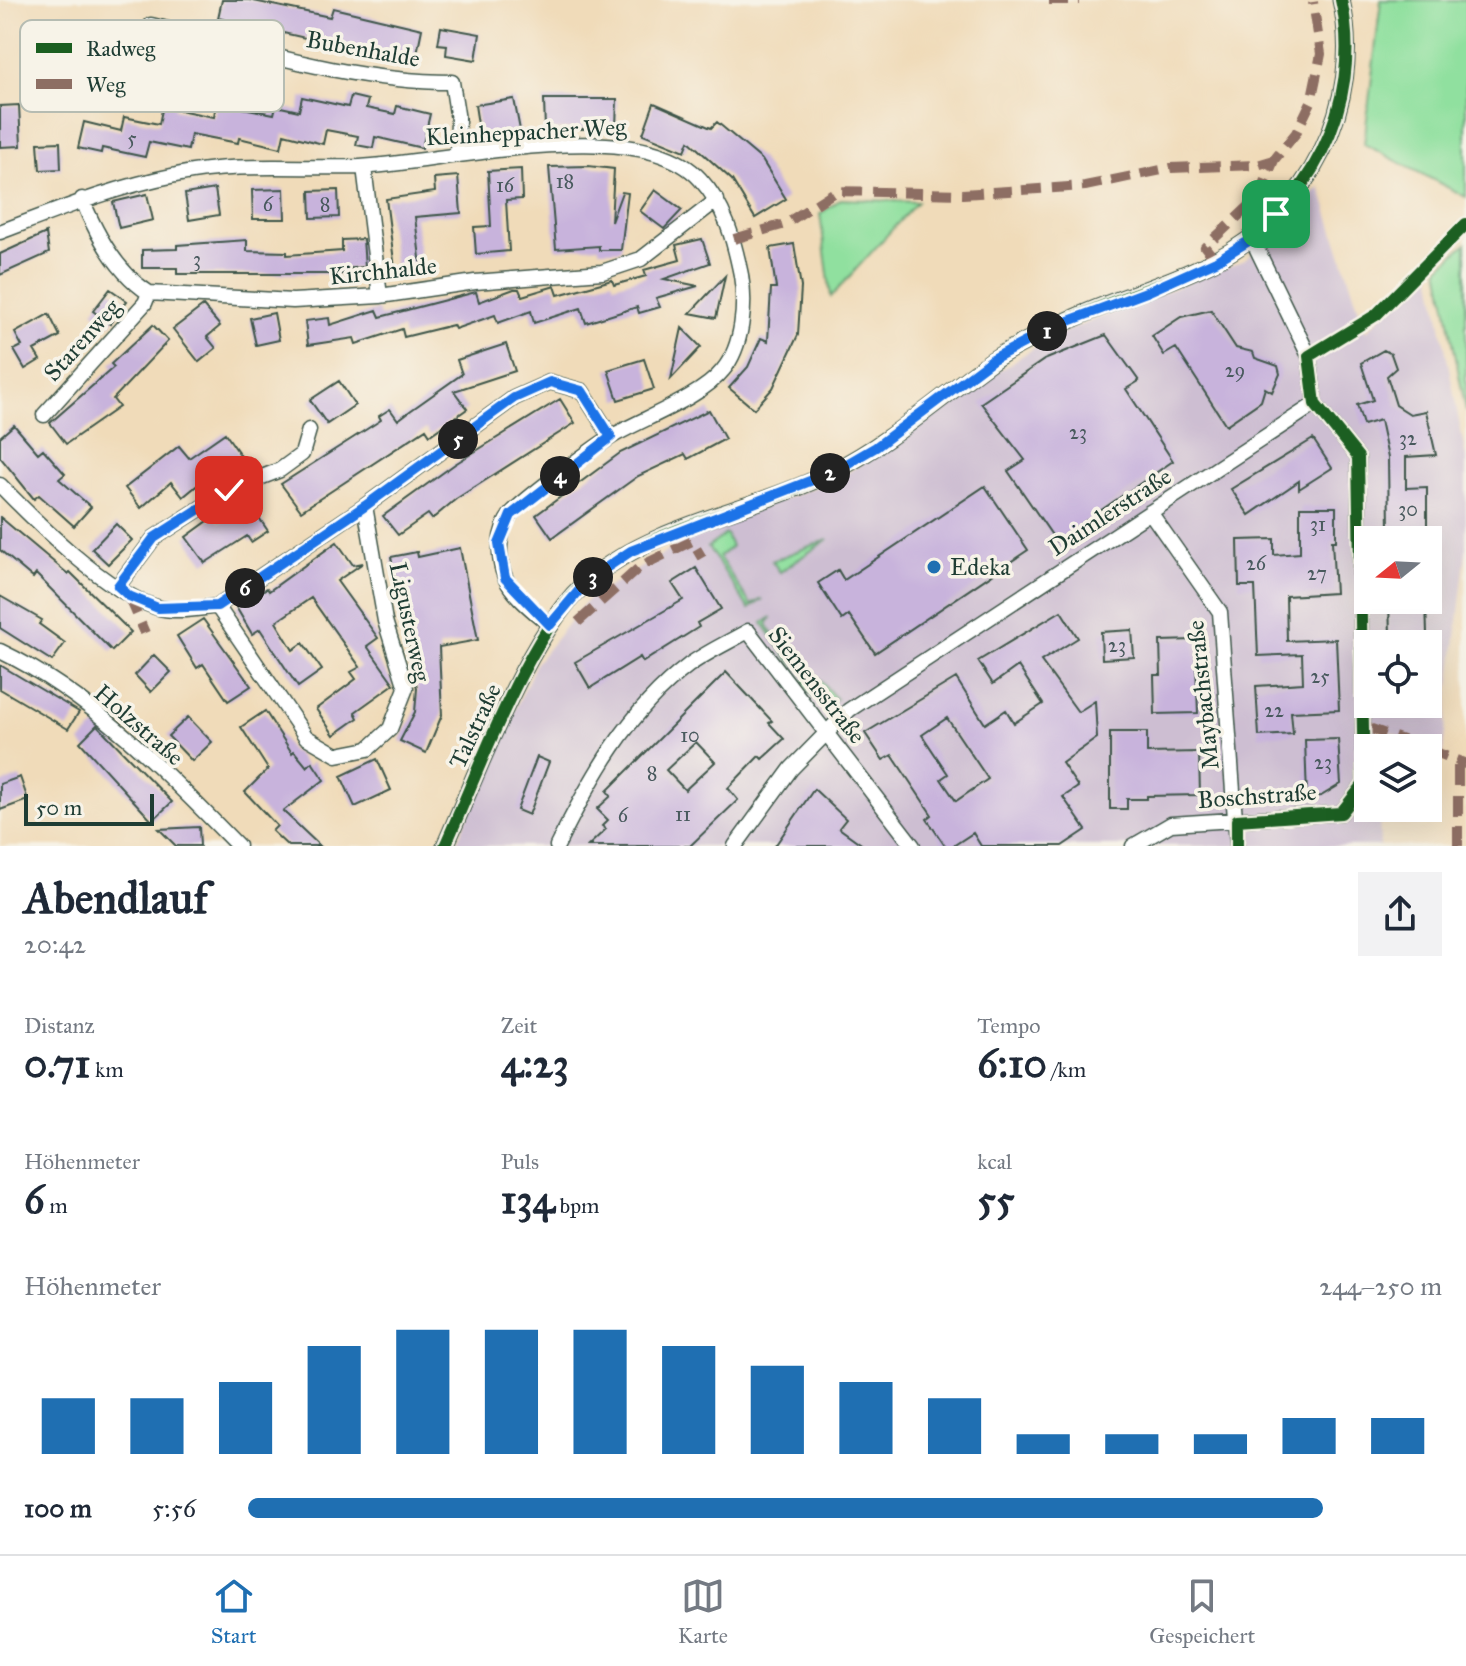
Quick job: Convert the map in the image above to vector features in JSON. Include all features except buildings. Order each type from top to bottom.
[{"type":"street","name":"Talstraße","points":[[445,846],[550,625],[588,580],[631,551],[833,472],[876,447],[993,359],[1058,325],[1149,291],[1216,261],[1252,239],[1290,199],[1327,143],[1345,82],[1347,33],[1341,0]]},
{"type":"street","name":"Bubenhalde","points":[[284,57],[361,76],[406,82],[452,82],[458,120],[457,153]]},
{"type":"street","name":"Kleinheppacher Weg","points":[[0,232],[82,199],[178,174],[230,168],[364,167],[457,153],[604,145],[641,148],[675,158],[699,177],[717,200],[734,239],[742,283],[740,337],[723,371],[645,422],[611,437],[511,515],[499,544],[505,578],[550,625]]},
{"type":"street","points":[[364,167],[380,296]]},
{"type":"street","points":[[82,199],[102,243],[134,284],[149,293]]},
{"type":"street","name":"Kirchhalde","points":[[149,293],[293,301],[380,296],[499,279],[602,272],[641,259],[717,200]]},
{"type":"street","points":[[1252,239],[1309,356],[1315,404]]},
{"type":"street","name":"Starenweg","points":[[44,415],[145,303],[149,293]]},
{"type":"street","points":[[0,485],[55,540],[129,596],[158,608],[217,606],[365,506],[514,398],[550,382],[582,391],[611,437]]},
{"type":"street","name":"Daimlerstraße","points":[[735,846],[791,769],[825,731],[899,675],[1315,404]]},
{"type":"street","name":"Boschstraße","points":[[1133,846],[1171,824],[1341,813],[1364,784],[1358,457],[1315,404]]},
{"type":"street","points":[[118,586],[154,538],[229,490],[280,470],[302,454],[309,430]]},
{"type":"street","name":"Ligusterweg","points":[[217,606],[306,737],[337,755],[368,749],[390,729],[406,688],[385,621],[365,506]]},
{"type":"street","name":"Maybachstraße","points":[[1150,512],[1220,612],[1237,846]]},
{"type":"street","name":"Siemensstraße","points":[[557,846],[596,769],[638,711],[690,665],[748,631],[913,846]]},
{"type":"street","name":"Holzstraße","points":[[0,651],[103,718],[238,846]]},
{"type":"shaded area","points":[[1320,187],[1366,332],[1425,270],[1431,273],[1466,458],[1466,550],[1442,758],[1442,734],[1394,734],[1377,727],[1377,734],[1354,734],[1354,822],[1379,822],[1380,846],[455,846],[536,663],[587,600],[698,533],[843,476],[1047,339],[1245,260]]},
{"type":"green space","points":[[1381,0],[1466,0],[1466,197],[1364,144]]},
{"type":"green space","points":[[841,199],[917,202],[831,297],[820,214]]},
{"type":"green space","points":[[1466,243],[1466,412],[1439,268]]},
{"type":"green space","points":[[726,534],[731,547],[719,557],[751,605],[763,599],[749,609],[708,547]]},
{"type":"green space","points":[[828,539],[780,572],[772,561]]},
{"type":"green space","points":[[772,617],[767,624],[803,681],[815,674],[836,699],[822,703],[812,697],[763,623]]},
{"type":"marked path","points":[[1049,0],[1080,0]]},
{"type":"marked path","points":[[1216,261],[1205,247],[1259,197],[1274,160],[1296,133],[1311,102],[1321,54],[1313,2]]},
{"type":"marked path","points":[[734,239],[785,224],[836,191],[963,194],[1085,186],[1171,168],[1257,165],[1274,160]]},
{"type":"marked path","points":[[578,622],[641,566],[692,541],[702,558]]},
{"type":"marked path","points":[[129,596],[145,633]]},
{"type":"marked path","points":[[1366,727],[1386,734]]},
{"type":"marked path","points":[[1442,755],[1466,764]]},
{"type":"marked path","points":[[1458,760],[1458,846]]},
{"type":"cycle path","points":[[445,846],[489,742],[526,666],[546,631],[590,579],[646,544],[832,472],[894,434],[1006,352],[1094,309],[1214,261],[1247,241],[1277,215],[1302,185],[1322,152],[1336,115],[1344,78],[1346,39],[1341,0]]},
{"type":"cycle path","points":[[1237,846],[1237,820],[1341,813],[1364,784],[1358,457],[1315,404],[1309,356],[1376,315],[1466,224]]},
{"type":"place","name":"Edeka","points":[[934,567]]},
{"type":"route","points":[[229,490],[154,538],[118,586],[129,596],[158,608],[190,610],[217,606],[365,506],[514,398],[550,382],[582,391],[611,437],[511,515],[499,544],[505,578],[550,625],[588,580],[631,551],[833,472],[876,447],[993,359],[1058,325],[1149,291],[1216,261],[1252,239],[1276,214]]}]
